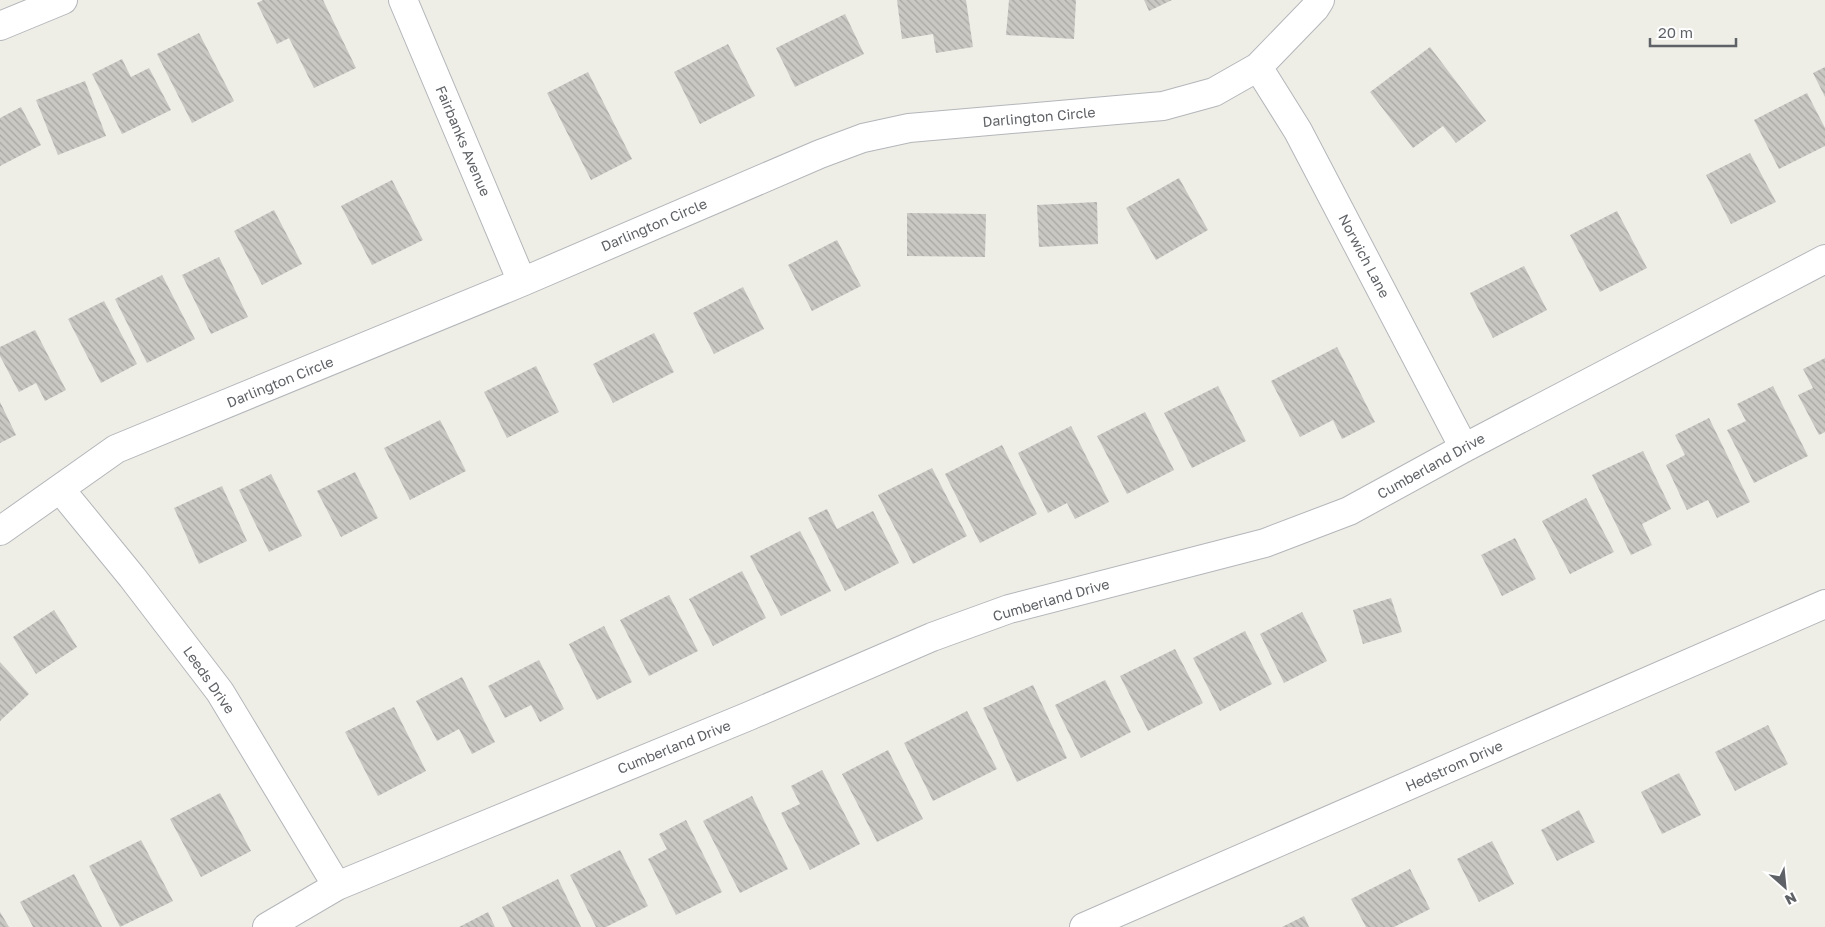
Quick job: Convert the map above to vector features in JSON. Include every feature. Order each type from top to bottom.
[{"type":"street","points":[[0,26],[63,0]]},
{"type":"street","name":"Fairbanks Avenue","points":[[403,0],[522,282]]},
{"type":"street","name":"Darlington Circle","points":[[0,531],[116,449],[522,282],[820,154],[862,138],[909,128],[1162,106],[1214,92],[1258,67],[1315,8],[1320,0]]},
{"type":"street","name":"Norwich Lane","points":[[1258,67],[1298,131],[1464,448]]},
{"type":"street","name":"Cumberland Drive","points":[[267,927],[337,886],[749,716],[932,637],[1008,609],[1265,543],[1340,515],[1825,259]]},
{"type":"street","name":"Leeds Drive","points":[[60,489],[138,584],[220,692],[337,886]]},
{"type":"street","name":"Hedstrom Drive","points":[[1084,927],[1825,604]]},
{"type":"building","points":[[263,0],[323,0],[356,68],[314,88],[289,38],[277,44],[257,3]]},
{"type":"building","points":[[897,0],[966,0],[973,47],[936,53],[933,34],[902,39]]},
{"type":"building","points":[[1009,0],[1076,0],[1074,39],[1006,35]]},
{"type":"building","points":[[1144,0],[1172,0],[1149,11]]},
{"type":"building","points":[[845,14],[864,54],[795,87],[776,48]]},
{"type":"building","points":[[199,33],[234,101],[192,123],[157,54]]},
{"type":"building","points":[[728,44],[755,96],[700,124],[674,72]]},
{"type":"building","points":[[1430,47],[1486,121],[1456,143],[1443,126],[1413,148],[1370,92]]},
{"type":"building","points":[[122,59],[131,77],[149,68],[171,110],[122,134],[92,74]]},
{"type":"building","points":[[1825,67],[1825,97],[1813,73]]},
{"type":"building","points":[[588,72],[632,159],[591,180],[547,93]]},
{"type":"building","points":[[85,81],[106,136],[58,155],[36,100]]},
{"type":"building","points":[[1807,93],[1825,128],[1825,146],[1779,169],[1754,120]]},
{"type":"building","points":[[21,107],[41,145],[0,166],[0,118]]},
{"type":"building","points":[[1750,153],[1776,202],[1731,224],[1706,175]]},
{"type":"building","points":[[1179,178],[1208,230],[1156,260],[1126,208]]},
{"type":"building","points":[[392,180],[423,240],[372,265],[341,206]]},
{"type":"building","points":[[1097,202],[1098,244],[1039,247],[1037,205]]},
{"type":"building","points":[[274,210],[302,264],[262,285],[234,231]]},
{"type":"building","points":[[1617,211],[1647,268],[1600,292],[1570,235]]},
{"type":"building","points":[[907,213],[986,214],[985,257],[907,256]]},
{"type":"building","points":[[837,240],[861,286],[812,311],[788,265]]},
{"type":"building","points":[[219,257],[248,317],[211,334],[182,275]]},
{"type":"building","points":[[1524,266],[1547,310],[1493,338],[1470,293]]},
{"type":"building","points":[[162,275],[195,339],[147,363],[115,299]]},
{"type":"building","points":[[743,287],[764,329],[714,354],[693,313]]},
{"type":"building","points":[[104,301],[137,364],[101,383],[68,319]]},
{"type":"building","points":[[35,330],[66,390],[45,401],[36,383],[19,392],[0,356],[0,347]]},
{"type":"building","points":[[654,333],[674,372],[613,403],[593,364]]},
{"type":"building","points":[[1337,347],[1375,422],[1342,439],[1333,420],[1300,437],[1271,381]]},
{"type":"building","points":[[1825,358],[1825,432],[1819,435],[1798,395],[1813,388],[1803,369]]},
{"type":"building","points":[[536,366],[559,412],[507,438],[484,392]]},
{"type":"building","points":[[1218,386],[1246,441],[1192,468],[1164,413]]},
{"type":"building","points":[[1773,386],[1808,456],[1754,483],[1727,430],[1746,421],[1737,404]]},
{"type":"building","points":[[0,402],[16,435],[0,443]]},
{"type":"building","points":[[1145,412],[1174,470],[1127,494],[1097,436]]},
{"type":"building","points":[[1709,418],[1750,502],[1717,518],[1708,500],[1687,510],[1666,465],[1685,455],[1675,435]]},
{"type":"building","points":[[440,420],[466,471],[410,500],[384,448]]},
{"type":"building","points":[[1071,426],[1109,502],[1075,519],[1067,503],[1048,513],[1018,453]]},
{"type":"building","points":[[1002,445],[1037,514],[980,543],[945,474]]},
{"type":"building","points":[[1643,451],[1671,509],[1642,524],[1652,545],[1631,555],[1592,475]]},
{"type":"building","points":[[932,468],[967,536],[913,564],[878,495]]},
{"type":"building","points":[[355,472],[378,518],[341,537],[317,491]]},
{"type":"building","points":[[271,474],[302,536],[269,552],[239,490]]},
{"type":"building","points":[[222,486],[247,541],[199,564],[174,508]]},
{"type":"building","points":[[1586,498],[1614,552],[1570,574],[1542,521]]},
{"type":"building","points":[[827,509],[837,529],[873,511],[899,563],[845,591],[808,518]]},
{"type":"building","points":[[800,531],[831,591],[781,616],[750,556]]},
{"type":"building","points":[[1515,538],[1536,579],[1502,596],[1481,555]]},
{"type":"building","points":[[742,571],[766,618],[713,646],[689,599]]},
{"type":"building","points":[[669,595],[698,651],[649,676],[620,620]]},
{"type":"building","points":[[1391,598],[1402,632],[1363,644],[1353,610]]},
{"type":"building","points":[[54,610],[77,647],[36,674],[13,637]]},
{"type":"building","points":[[1302,612],[1327,661],[1284,683],[1260,634]]},
{"type":"building","points":[[604,626],[632,682],[597,700],[569,644]]},
{"type":"building","points":[[1245,631],[1272,684],[1220,711],[1193,658]]},
{"type":"building","points":[[1175,649],[1203,703],[1148,731],[1120,676]]},
{"type":"building","points":[[539,660],[564,709],[540,722],[531,705],[505,718],[488,686]]},
{"type":"building","points":[[0,662],[29,694],[0,721]]},
{"type":"building","points":[[462,677],[495,742],[472,754],[459,729],[437,741],[416,701]]},
{"type":"building","points":[[1105,680],[1131,732],[1081,758],[1055,705]]},
{"type":"building","points":[[1033,685],[1067,758],[1017,782],[983,708]]},
{"type":"building","points":[[394,707],[426,771],[378,796],[345,732]]},
{"type":"building","points":[[967,711],[997,769],[933,801],[904,743]]},
{"type":"building","points":[[1768,725],[1788,764],[1735,791],[1715,752]]},
{"type":"building","points":[[888,750],[923,819],[877,842],[842,774]]},
{"type":"building","points":[[822,770],[860,844],[810,870],[781,813],[800,804],[791,786]]},
{"type":"building","points":[[1679,773],[1701,815],[1662,834],[1641,792]]},
{"type":"building","points":[[220,793],[251,851],[201,877],[170,819]]},
{"type":"building","points":[[752,796],[788,869],[740,893],[703,821]]},
{"type":"building","points":[[1579,810],[1595,842],[1557,861],[1541,830]]},
{"type":"building","points":[[686,820],[722,892],[676,915],[648,859],[667,849],[659,834]]},
{"type":"building","points":[[141,840],[173,901],[120,927],[89,866]]},
{"type":"building","points":[[1492,841],[1514,884],[1479,902],[1457,859]]},
{"type":"building","points":[[620,850],[648,906],[606,927],[596,927],[570,875]]},
{"type":"building","points":[[1410,869],[1430,909],[1394,927],[1366,927],[1351,899]]},
{"type":"building","points":[[74,874],[102,927],[33,927],[20,902]]},
{"type":"building","points":[[558,879],[581,927],[512,927],[502,907]]},
{"type":"building","points":[[0,912],[9,927],[0,927]]},
{"type":"building","points":[[488,912],[495,927],[459,927]]},
{"type":"building","points":[[1304,916],[1309,927],[1282,927]]}]
